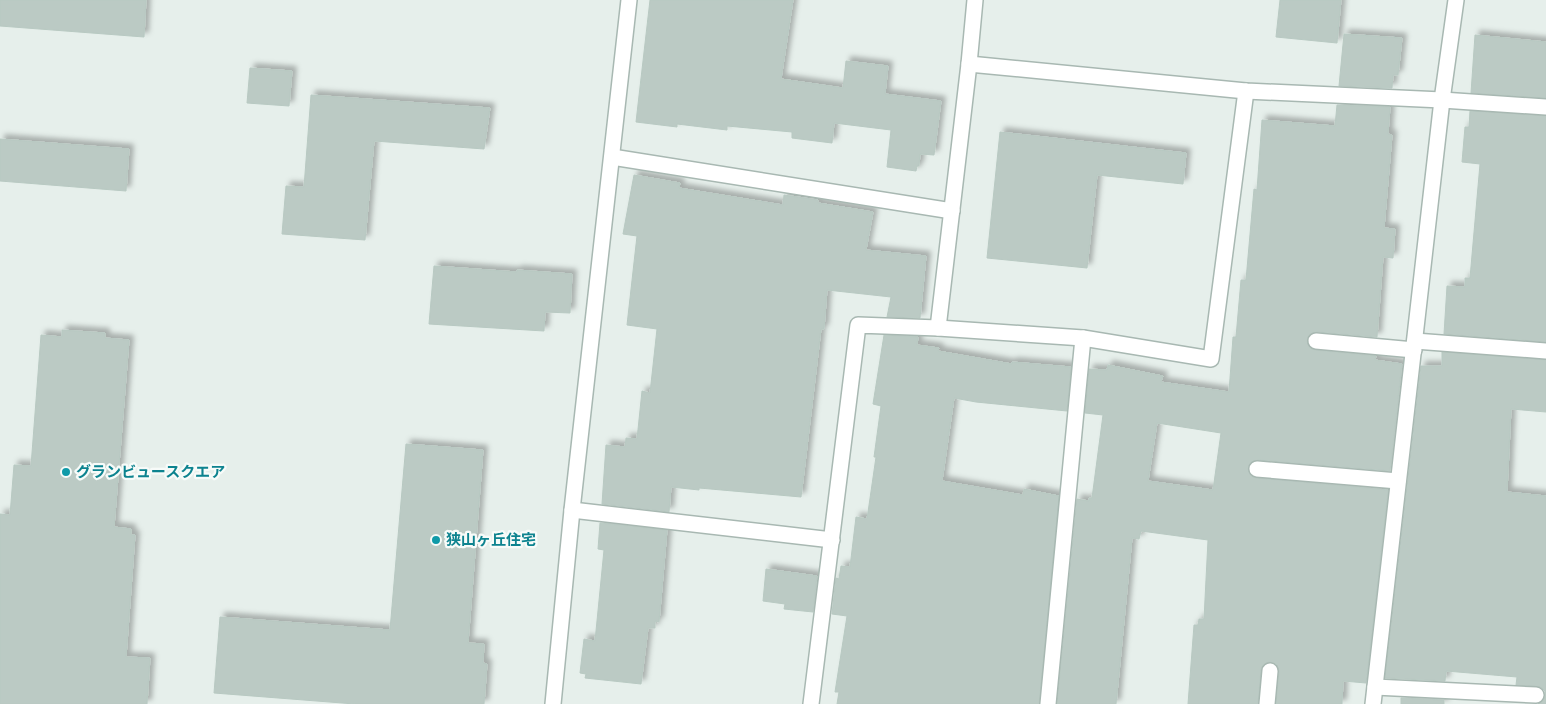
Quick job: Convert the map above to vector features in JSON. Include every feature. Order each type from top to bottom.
[{"type":"street","points":[[554,704],[572,510],[628,0]]},
{"type":"street","points":[[938,328],[975,0]]},
{"type":"street","points":[[1373,704],[1442,100],[1456,0]]},
{"type":"street","points":[[969,64],[1246,91],[1546,107]]},
{"type":"street","points":[[812,704],[858,325],[938,328],[1083,338],[1211,359],[1246,91]]},
{"type":"street","points":[[612,157],[952,211]]},
{"type":"street","points":[[1048,704],[1083,338]]},
{"type":"street","points":[[1316,341],[1546,351]]},
{"type":"street","points":[[1257,470],[1398,481]]},
{"type":"street","points":[[572,510],[832,540]]},
{"type":"street","points":[[1267,704],[1270,671]]},
{"type":"street","points":[[1375,687],[1536,695]]},
{"type":"building","points":[[0,0],[146,0],[144,37],[0,26]]},
{"type":"building","points":[[650,0],[793,0],[781,79],[843,88],[846,61],[888,66],[885,94],[941,101],[934,155],[920,154],[919,166],[917,166],[916,171],[887,167],[891,130],[834,123],[832,143],[792,138],[792,132],[727,126],[727,130],[677,124],[677,127],[636,122]]},
{"type":"building","points":[[1280,0],[1341,0],[1337,43],[1276,37]]},
{"type":"building","points":[[1344,34],[1402,38],[1398,75],[1393,75],[1392,88],[1339,86]]},
{"type":"building","points":[[1475,35],[1546,42],[1546,98],[1471,93]]},
{"type":"building","points":[[250,68],[292,71],[289,106],[247,103]]},
{"type":"building","points":[[311,95],[490,108],[484,149],[374,141],[365,240],[282,234],[286,186],[304,187]]},
{"type":"building","points":[[1337,105],[1390,107],[1388,134],[1392,135],[1384,228],[1395,229],[1393,258],[1383,257],[1377,337],[1317,332],[1309,335],[1307,341],[1310,348],[1315,350],[1376,356],[1375,360],[1402,364],[1390,471],[1258,460],[1250,463],[1248,469],[1251,476],[1256,478],[1388,490],[1366,683],[1343,681],[1342,704],[1276,704],[1279,671],[1276,664],[1270,662],[1266,663],[1261,670],[1258,704],[1188,704],[1194,625],[1198,625],[1199,619],[1204,619],[1208,540],[1141,531],[1139,539],[1132,538],[1116,704],[1057,704],[1077,499],[1089,501],[1089,498],[1092,498],[1103,415],[1085,413],[1089,369],[1107,370],[1108,365],[1163,376],[1161,382],[1229,392],[1233,337],[1236,337],[1241,280],[1246,280],[1254,189],[1257,190],[1262,120],[1335,126]],"holes":[[[1157,423],[1221,433],[1213,490],[1148,481]]]},
{"type":"building","points":[[1470,111],[1546,116],[1546,342],[1444,334],[1447,286],[1465,287],[1465,278],[1470,278],[1480,164],[1462,162],[1465,127],[1469,127]]},
{"type":"building","points":[[1000,132],[1186,153],[1183,184],[1097,175],[1087,268],[987,258]]},
{"type":"building","points":[[0,139],[129,149],[126,191],[0,181]]},
{"type":"building","points":[[634,175],[680,183],[679,188],[783,205],[784,195],[873,212],[866,250],[926,256],[920,318],[887,317],[891,297],[827,290],[824,329],[821,329],[801,497],[671,487],[669,512],[602,504],[606,445],[625,447],[626,438],[637,439],[642,391],[650,393],[657,329],[627,325],[637,236],[623,234]]},
{"type":"building","points":[[434,266],[572,274],[570,313],[545,312],[544,331],[429,324]]},
{"type":"building","name":"グランビュースクエア","points":[[62,330],[105,333],[105,338],[129,340],[114,527],[131,529],[131,535],[135,535],[126,657],[150,658],[147,704],[0,704],[0,514],[10,515],[14,465],[31,466],[41,335],[62,337]]},
{"type":"building","points":[[884,335],[918,337],[917,345],[939,348],[938,351],[1012,364],[1012,362],[1071,367],[1067,411],[954,398],[942,481],[1023,495],[1024,489],[1059,496],[1039,704],[837,704],[839,692],[835,692],[847,616],[832,614],[836,578],[839,579],[841,566],[850,567],[856,517],[867,519],[881,406],[873,404]]},
{"type":"building","points":[[1442,352],[1546,360],[1546,412],[1511,409],[1507,492],[1546,496],[1546,704],[1538,704],[1544,700],[1545,696],[1545,691],[1541,687],[1516,685],[1517,677],[1446,671],[1445,681],[1385,678],[1421,366],[1442,366]]},
{"type":"building","name":"狭山ヶ丘住宅","points":[[406,444],[483,450],[468,643],[484,644],[483,663],[487,664],[484,704],[355,704],[214,693],[220,617],[390,630]]},
{"type":"building","points":[[600,523],[667,530],[659,622],[655,621],[655,628],[648,628],[641,684],[585,678],[586,674],[580,673],[584,639],[595,641],[604,550],[598,549]]},
{"type":"building","points":[[766,569],[817,576],[813,612],[784,609],[785,604],[763,601]]},
{"type":"building","points":[[1401,698],[1444,700],[1444,704],[1401,704]]},
{"type":"place","name":"グランビュースクエア","points":[[66,472]]},
{"type":"place","name":"狭山ヶ丘住宅","points":[[436,540]]}]
